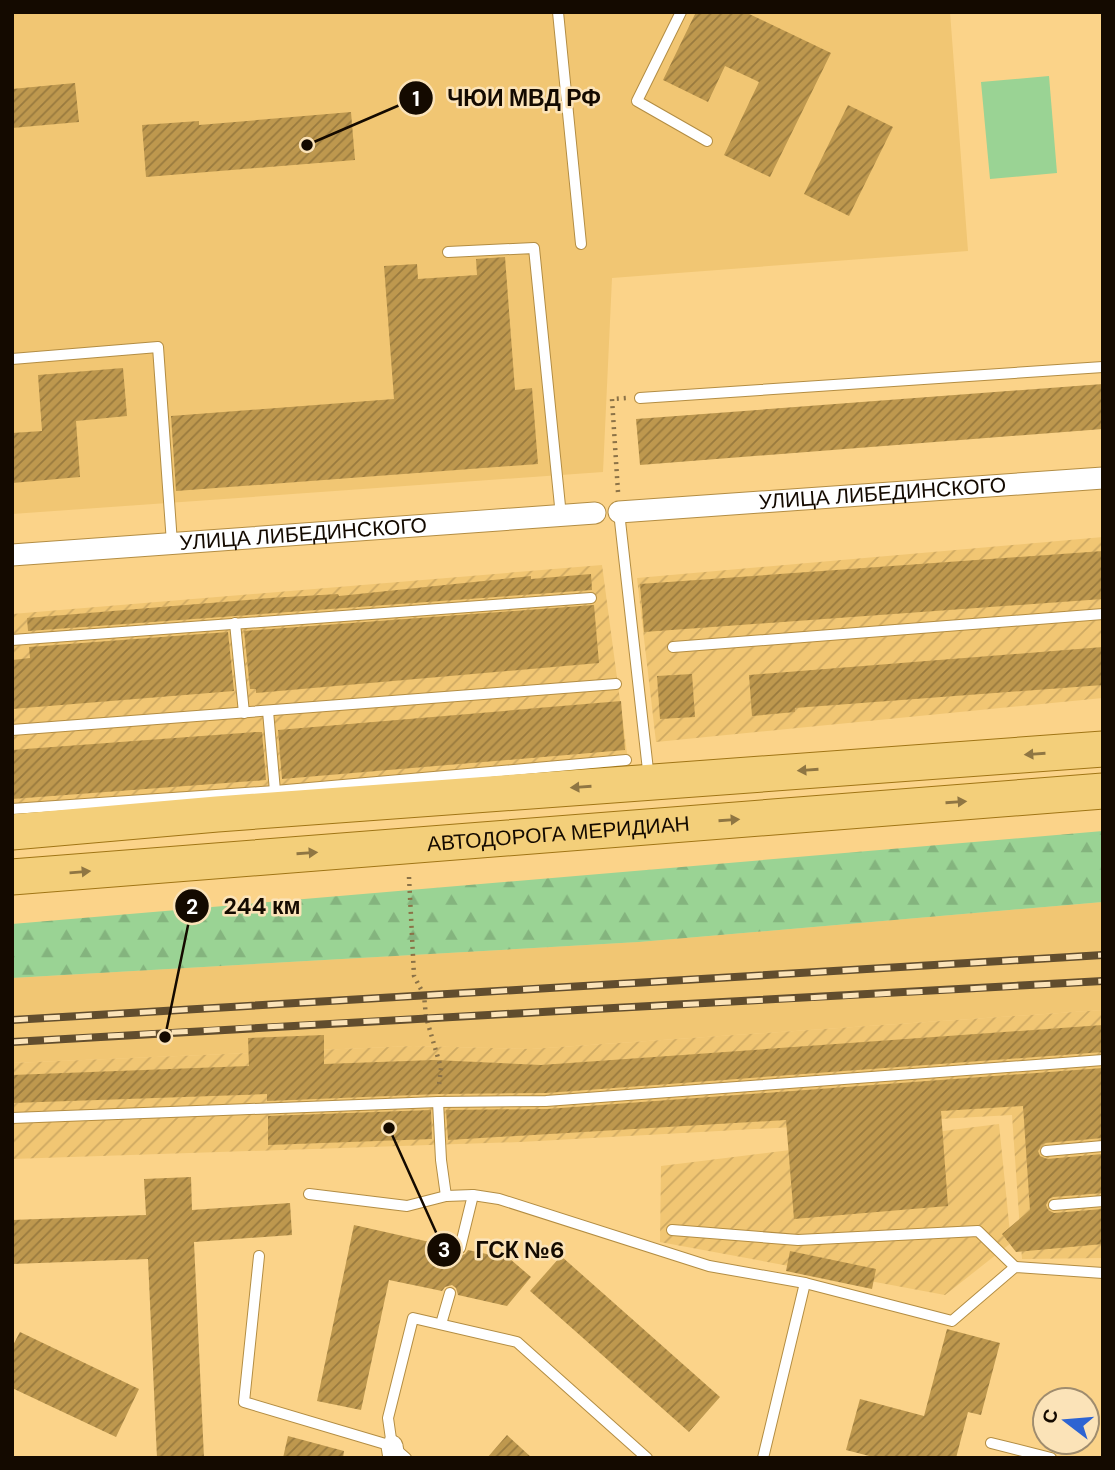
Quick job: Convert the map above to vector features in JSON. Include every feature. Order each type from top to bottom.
[{"type":"main road","name":"АВТОДОРОГА МЕРИДИАН","points":[[12,832],[638,771],[1103,749]]},
{"type":"main road","name":"АВТОДОРОГА МЕРИДИАН","points":[[12,877],[1103,791]]},
{"type":"street","name":"УЛИЦА ЛИБЕДИНСКОГО","points":[[619,512],[1103,478]]},
{"type":"street","name":"УЛИЦА ЛИБЕДИНСКОГО","points":[[12,555],[595,513]]},
{"type":"lane","points":[[558,12],[581,244]]},
{"type":"lane","points":[[681,12],[637,101],[707,141]]},
{"type":"lane","points":[[448,252],[534,248],[561,516]]},
{"type":"lane","points":[[12,359],[158,346],[172,543]]},
{"type":"lane","points":[[640,398],[1103,367]]},
{"type":"lane","points":[[12,809],[638,771],[619,512]]},
{"type":"lane","points":[[12,640],[591,597]]},
{"type":"lane","points":[[673,647],[1103,614]]},
{"type":"lane","points":[[235,623],[244,713]]},
{"type":"lane","points":[[12,730],[616,684]]},
{"type":"lane","points":[[268,711],[275,791]]},
{"type":"lane","points":[[12,1118],[438,1102],[545,1101],[1103,1060]]},
{"type":"lane","points":[[438,1102],[446,1196]]},
{"type":"lane","points":[[1046,1151],[1103,1146]]},
{"type":"lane","points":[[309,1194],[407,1206],[446,1196],[472,1195],[510,1202],[709,1266],[806,1283],[952,1321],[1014,1267]]},
{"type":"lane","points":[[460,1248],[472,1195]]},
{"type":"lane","points":[[1054,1205],[1103,1201]]},
{"type":"lane","points":[[672,1230],[797,1240],[978,1231],[1014,1267],[1103,1273]]},
{"type":"lane","points":[[259,1256],[244,1402],[397,1454]]},
{"type":"lane","points":[[763,1458],[806,1283]]},
{"type":"lane","points":[[441,1324],[450,1293]]},
{"type":"lane","points":[[397,1454],[388,1418],[412,1318],[517,1342],[647,1458]]},
{"type":"lane","points":[[991,1443],[1051,1458]]},
{"type":"path","points":[[619,512],[612,399],[640,398]]},
{"type":"path","points":[[409,877],[414,976],[424,995],[426,1017],[440,1068],[438,1102]]},
{"type":"shaded area","points":[[12,12],[950,12],[968,251],[612,278],[603,472],[12,514]]},
{"type":"shaded area","points":[[1103,537],[1103,698],[656,742],[637,578]]},
{"type":"shaded area","points":[[602,565],[629,768],[12,813],[12,614]]},
{"type":"shaded area","points":[[1103,902],[1103,1010],[531,1049],[413,1046],[12,1063],[12,978],[639,942]]},
{"type":"shaded area","points":[[1103,1010],[1103,1258],[1022,1259],[1012,1115],[520,1142],[12,1159],[12,1063],[413,1046],[531,1049]]},
{"type":"shaded area","points":[[999,1124],[1011,1243],[945,1295],[660,1242],[661,1166]]},
{"type":"green space","points":[[1049,76],[1057,173],[990,179],[981,82]]},
{"type":"green space","points":[[1103,831],[1103,902],[639,942],[12,978],[12,924]]},
{"type":"building","points":[[696,12],[745,12],[831,53],[770,177],[724,155],[759,82],[725,66],[708,102],[663,80]]},
{"type":"building","points":[[75,83],[79,122],[12,128],[12,89]]},
{"type":"building","points":[[848,105],[893,127],[849,216],[804,194]]},
{"type":"building","points":[[351,112],[355,160],[146,177],[142,125],[199,121],[199,125]]},
{"type":"building","points":[[505,257],[515,390],[532,388],[538,464],[176,491],[171,416],[394,399],[384,266],[417,264],[418,279],[477,275],[476,259]]},
{"type":"building","points":[[123,368],[127,416],[76,421],[80,477],[12,483],[12,433],[42,431],[38,375]]},
{"type":"building","points":[[1103,384],[1103,429],[640,465],[636,419]]},
{"type":"building","points":[[1103,551],[1103,599],[644,632],[640,584]]},
{"type":"building","points":[[591,574],[592,590],[28,631],[27,618],[270,598],[339,596],[531,576],[531,579]]},
{"type":"building","points":[[594,605],[599,663],[256,693],[256,689],[250,689],[244,631]]},
{"type":"building","points":[[228,632],[234,691],[12,709],[12,660],[30,658],[29,647]]},
{"type":"building","points":[[1103,647],[1103,685],[795,708],[795,712],[752,716],[749,675]]},
{"type":"building","points":[[692,674],[695,717],[660,719],[657,676]]},
{"type":"building","points":[[621,701],[625,750],[282,779],[278,730]]},
{"type":"building","points":[[262,732],[266,780],[12,799],[12,750]]},
{"type":"building","points":[[1103,1025],[1103,1052],[546,1093],[267,1101],[267,1094],[12,1103],[12,1075],[249,1066],[248,1038],[324,1035],[324,1064],[434,1060],[541,1065]]},
{"type":"building","points":[[1103,1068],[1103,1138],[1045,1143],[1038,1151],[1040,1156],[1047,1159],[1103,1154],[1103,1193],[1053,1197],[1046,1205],[1048,1210],[1054,1213],[1103,1209],[1103,1244],[1016,1252],[1002,1234],[1030,1210],[1023,1106],[941,1111],[948,1206],[794,1219],[786,1120],[448,1140],[446,1110],[547,1109]]},
{"type":"building","points":[[431,1110],[432,1139],[268,1145],[268,1116]]},
{"type":"building","points":[[191,1177],[192,1210],[290,1203],[292,1235],[194,1242],[204,1458],[157,1458],[148,1259],[12,1264],[12,1220],[146,1215],[144,1179]]},
{"type":"building","points":[[354,1225],[452,1247],[454,1253],[459,1256],[468,1250],[510,1259],[531,1277],[507,1306],[458,1295],[452,1285],[442,1291],[389,1280],[361,1410],[317,1401]]},
{"type":"building","points":[[790,1251],[876,1269],[872,1289],[786,1271]]},
{"type":"building","points":[[561,1256],[720,1397],[689,1432],[530,1291]]},
{"type":"building","points":[[947,1329],[1000,1343],[981,1415],[968,1412],[956,1458],[877,1458],[846,1450],[860,1399],[924,1416]]},
{"type":"building","points":[[20,1332],[139,1389],[116,1437],[12,1388],[12,1347]]},
{"type":"building","points":[[507,1435],[532,1458],[487,1458]]},
{"type":"building","points":[[288,1436],[344,1451],[343,1458],[283,1458]]},
{"type":"railway","points":[[12,1020],[1103,955]]},
{"type":"railway","points":[[12,1042],[1103,981]]},
{"type":"place","name":"ЧЮИ МВД РФ","points":[[307,145]]},
{"type":"place","name":"244 км","points":[[165,1037]]},
{"type":"place","name":"ГСК №6","points":[[389,1128]]}]
